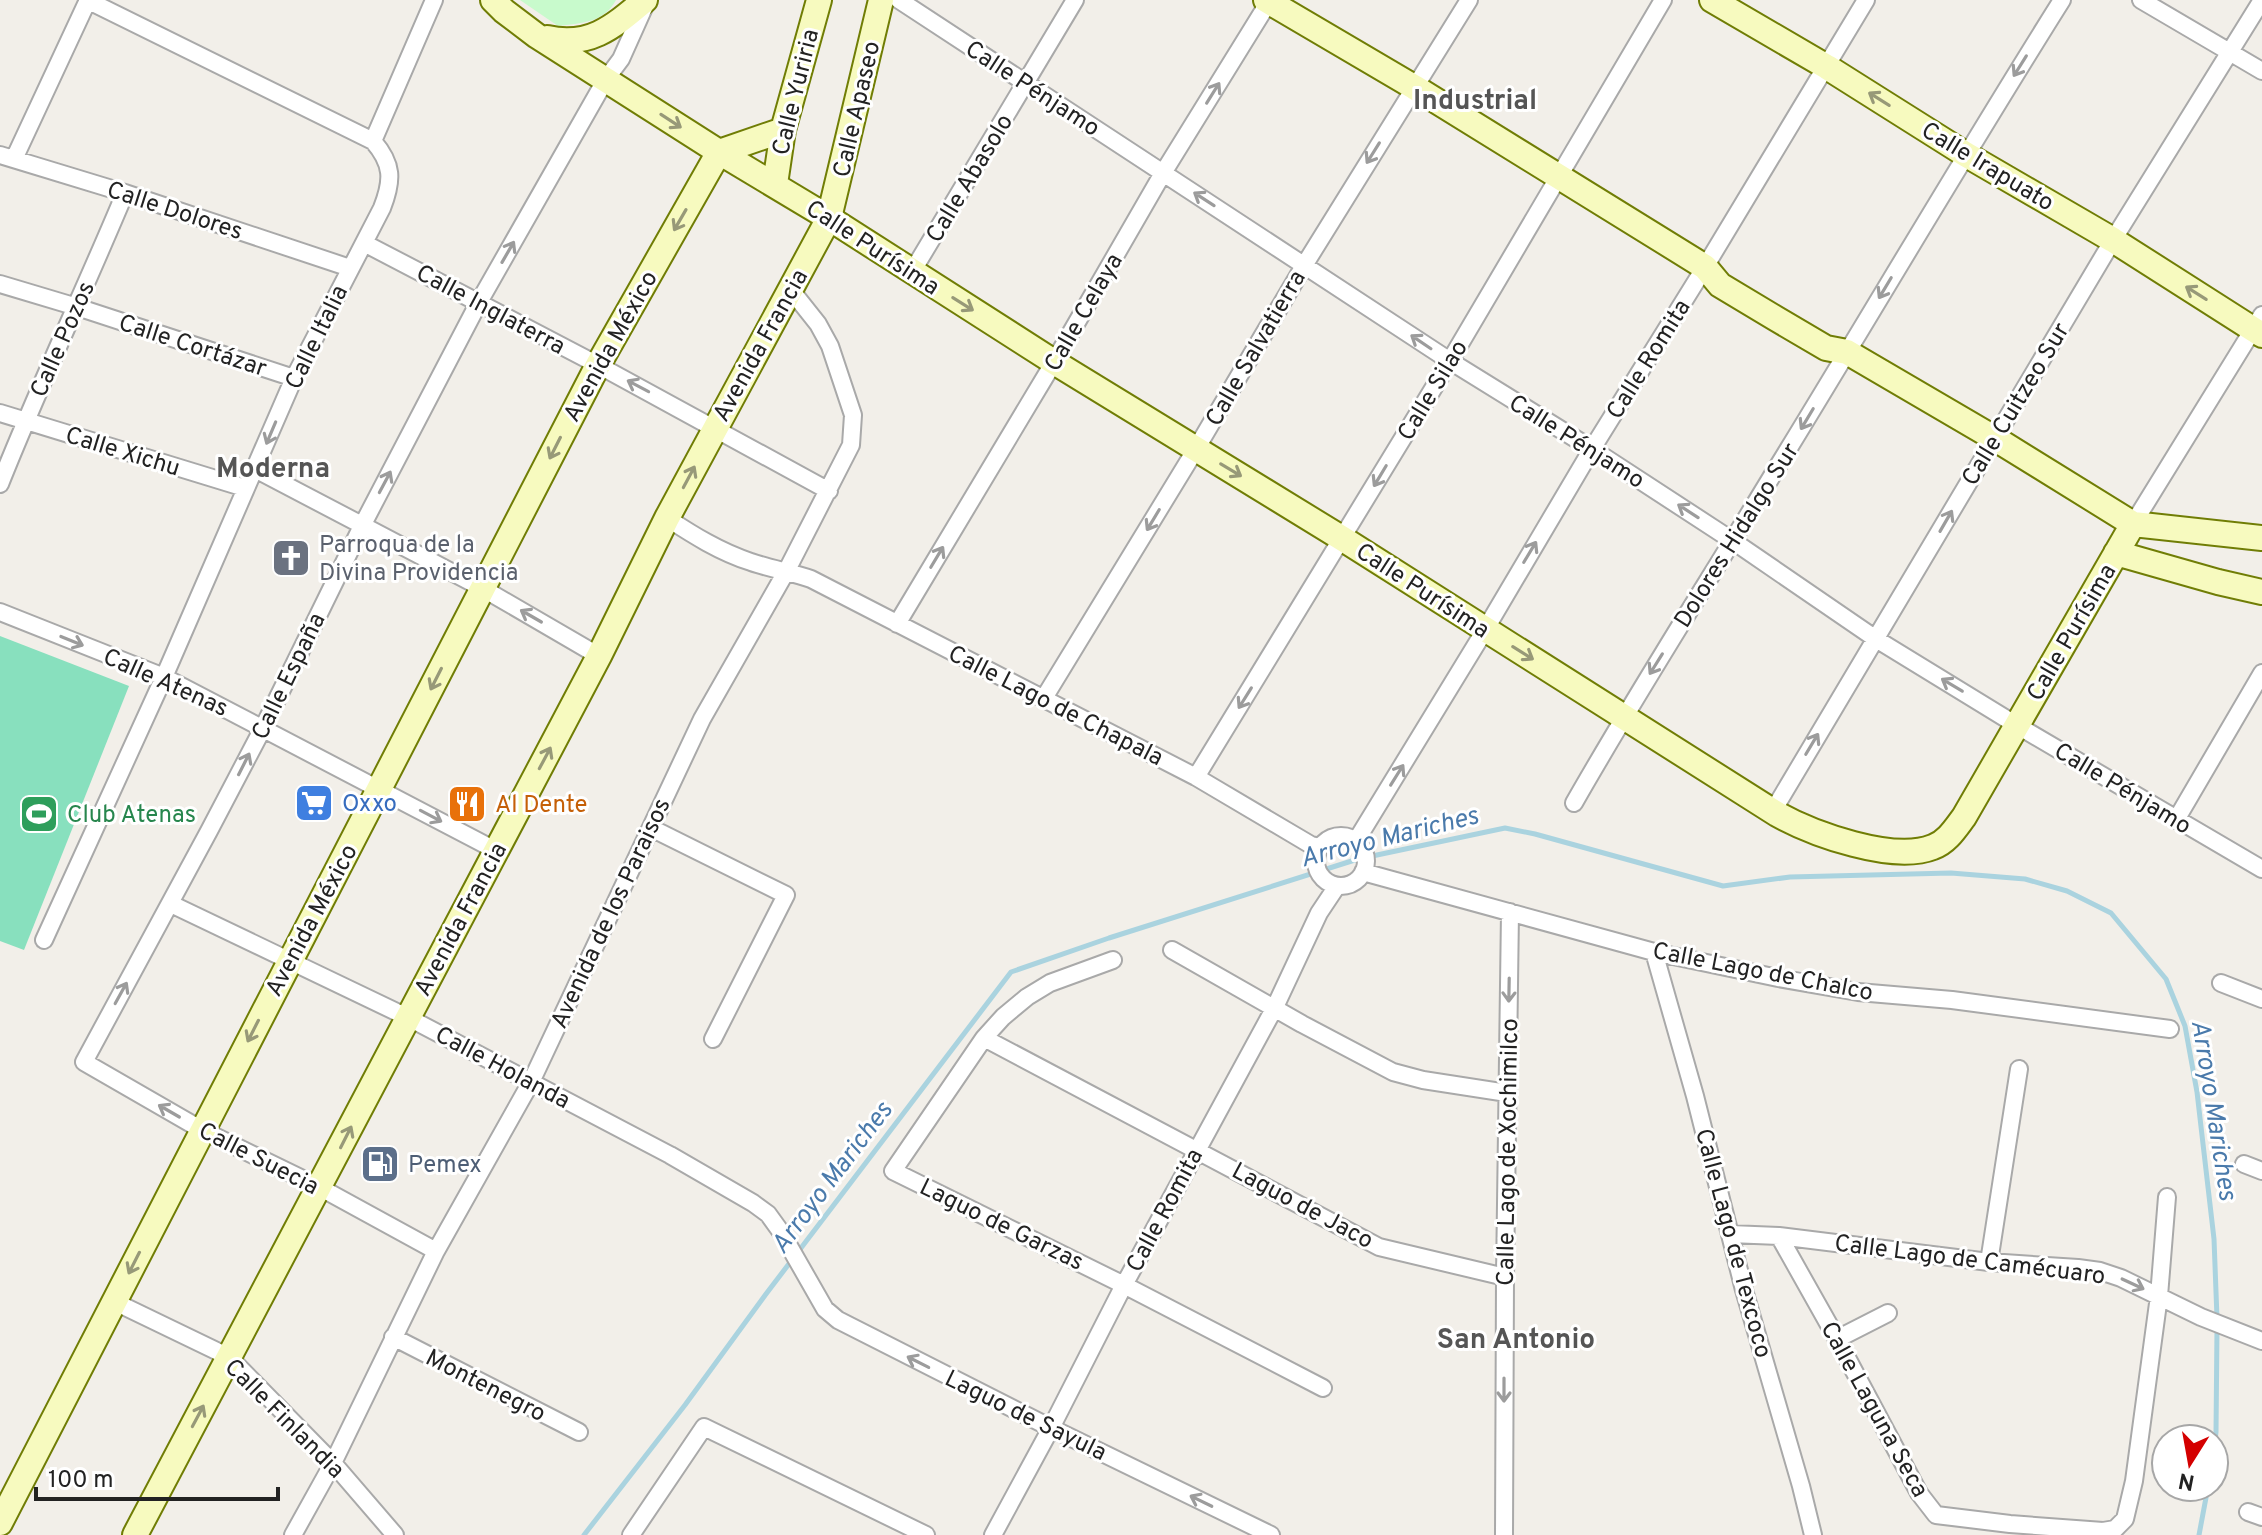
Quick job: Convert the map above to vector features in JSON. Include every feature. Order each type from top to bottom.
[{"type":"street","points":[[7,157],[88,0],[373,141],[434,0]]},
{"type":"street","points":[[482,0],[498,6]]},
{"type":"street","points":[[537,36],[566,41],[586,39],[607,30],[646,0]]},
{"type":"street","name":"Calle España","points":[[84,1062],[263,728],[362,526],[479,302],[606,79],[621,59],[646,0]]},
{"type":"street","name":"Calle Yuriria","points":[[775,184],[783,130],[819,0]]},
{"type":"street","name":"Calle Apaseo","points":[[829,218],[881,0]]},
{"type":"street","name":"Calle Pénjamo","points":[[899,0],[1450,361],[1733,541],[1876,639],[2262,869]]},
{"type":"street","name":"Calle Abasolo","points":[[912,272],[1075,0]]},
{"type":"street","name":"Calle Salvatierra","points":[[1044,698],[1305,264],[1469,0]]},
{"type":"street","name":"Calle Silao","points":[[1196,777],[1450,361],[1663,0]]},
{"type":"street","name":"Calle Irapuato","points":[[1712,0],[2259,327]]},
{"type":"street","name":"Calle Romita","points":[[1358,844],[1592,449],[1866,0]]},
{"type":"street","name":"Dolores Hidalgo Sur","points":[[1574,803],[1965,154],[2062,0]]},
{"type":"street","points":[[2141,0],[2262,71]]},
{"type":"street","name":"Calle Cuitzeo Sur","points":[[1773,811],[2113,240],[2262,0]]},
{"type":"street","points":[[1269,1],[1705,267],[1726,271],[1833,334],[1847,352],[2133,524],[2262,538]]},
{"type":"street","name":"Calle Celaya","points":[[897,624],[1163,173],[1269,1]]},
{"type":"street","name":"Calle Purísima","points":[[498,6],[537,36],[719,152],[1343,539],[1773,811],[1816,833],[1866,846],[1907,851],[1935,846],[1953,832],[2018,726],[2133,524]]},
{"type":"street","points":[[719,152],[783,130]]},
{"type":"street","name":"Calle Italia","points":[[44,940],[164,677],[294,378],[385,200],[390,175],[387,159],[373,141]]},
{"type":"street","name":"Avenida México","points":[[0,1523],[598,365],[719,152]]},
{"type":"street","name":"Calle Dolores","points":[[7,157],[350,268]]},
{"type":"street","name":"Calle Pozos","points":[[0,484],[125,193]]},
{"type":"street","name":"Avenida Francia","points":[[135,1535],[497,851],[667,518],[829,218]]},
{"type":"street","name":"Calle Inglaterra","points":[[364,243],[598,365],[829,491]]},
{"type":"street","name":"Calle Cortázar","points":[[0,284],[294,378]]},
{"type":"street","name":"Avenida de los Paraisos","points":[[293,1535],[333,1463],[436,1251],[531,1082],[702,719],[787,570],[851,445],[853,415],[830,346],[818,324],[791,290]]},
{"type":"street","points":[[2133,524],[2259,327]]},
{"type":"street","name":"Calle Xichu","points":[[0,413],[245,488]]},
{"type":"street","points":[[255,469],[482,588],[599,656]]},
{"type":"street","points":[[667,518],[725,552],[770,568],[787,570]]},
{"type":"street","points":[[2116,553],[2262,592]]},
{"type":"street","name":"Calle Lago de Chapala","points":[[787,570],[811,579],[1196,777],[1318,852]]},
{"type":"street","name":"Calle Atenas","points":[[0,612],[164,677],[497,851]]},
{"type":"street","points":[[2176,820],[2262,673]]},
{"type":"street","points":[[651,828],[786,895],[713,1039]]},
{"type":"street","points":[[1341,836],[1358,844],[1366,860],[1364,870],[1356,881],[1337,886],[1320,876],[1316,868],[1318,852],[1333,837],[1341,836]]},
{"type":"street","name":"Calle Lago de Chalco","points":[[1364,870],[1654,952],[1763,976],[1858,992],[1952,1000],[2170,1029]]},
{"type":"street","name":"Calle Romita","points":[[993,1535],[1275,1007],[1319,913],[1337,886]]},
{"type":"street","name":"Calle Holanda","points":[[171,904],[407,1017],[670,1155],[753,1203],[768,1214],[803,1270]]},
{"type":"street","name":"Calle Lago de Xochimilco","points":[[1504,1535],[1510,912]]},
{"type":"street","points":[[1172,950],[1393,1072],[1423,1080],[1507,1093]]},
{"type":"street","name":"Calle Lago de Texcoco","points":[[1654,952],[1813,1535]]},
{"type":"street","points":[[984,1038],[1003,1017],[1050,983],[1113,960]]},
{"type":"street","points":[[2221,983],[2262,999]]},
{"type":"street","name":"Laguo de Jaco","points":[[984,1038],[1379,1247],[1505,1277]]},
{"type":"street","name":"Laguo de Garzas","points":[[984,1038],[893,1171],[1323,1388]]},
{"type":"street","name":"Calle Suecia","points":[[84,1062],[202,1130],[319,1187],[436,1251]]},
{"type":"street","points":[[1989,1262],[2019,1069]]},
{"type":"street","points":[[2244,1164],[2262,1171]]},
{"type":"street","points":[[2012,1530],[2103,1531],[2115,1529],[2125,1519],[2134,1481],[2159,1296],[2167,1197]]},
{"type":"street","name":"Calle Lago de Camécuaro","points":[[1730,1234],[1779,1236],[1989,1262],[2100,1271],[2262,1341]]},
{"type":"street","name":"Calle Laguna Seca","points":[[1779,1236],[1919,1493],[1934,1513],[1939,1517],[2012,1530]]},
{"type":"street","name":"Laguo de Sayula","points":[[803,1270],[825,1309],[838,1320],[1271,1535]]},
{"type":"street","name":"Calle Finlandia","points":[[115,1302],[229,1357],[333,1463],[395,1535]]},
{"type":"street","points":[[1837,1339],[1888,1313]]},
{"type":"street","name":"Montenegro","points":[[393,1337],[579,1432]]},
{"type":"street","points":[[631,1535],[704,1427],[926,1535]]},
{"type":"green space","points":[[520,0],[616,0],[598,18],[558,26]]},
{"type":"green space","name":"Club Atenas","points":[[0,636],[129,686],[24,950],[0,941]]},
{"type":"waterway","name":"Arroyo Mariches","points":[[584,1535],[1011,972],[1358,859],[1505,828],[1723,886],[1790,877],[1951,873],[2025,879],[2067,891],[2111,913],[2166,979],[2185,1026],[2197,1092],[2214,1239],[2217,1318]]},
{"type":"waterway","name":"Arroyo Mariches","points":[[2216,1423],[2217,1328]]},
{"type":"waterway","name":"Arroyo Mariches","points":[[2199,1535],[2205,1503]]},
{"type":"place","name":"Parroqua de la Divina Providencia","points":[[291,558]]},
{"type":"place","name":"Oxxo","points":[[314,803]]},
{"type":"place","name":"Al Dente","points":[[467,804]]},
{"type":"place","name":"Club Atenas","points":[[39,814]]},
{"type":"place","name":"Pemex","points":[[380,1164]]},
{"type":"district","name":"Industrial","points":[[1475,99]]},
{"type":"district","name":"Moderna","points":[[273,467]]},
{"type":"district","name":"San Antonio","points":[[1516,1338]]}]
